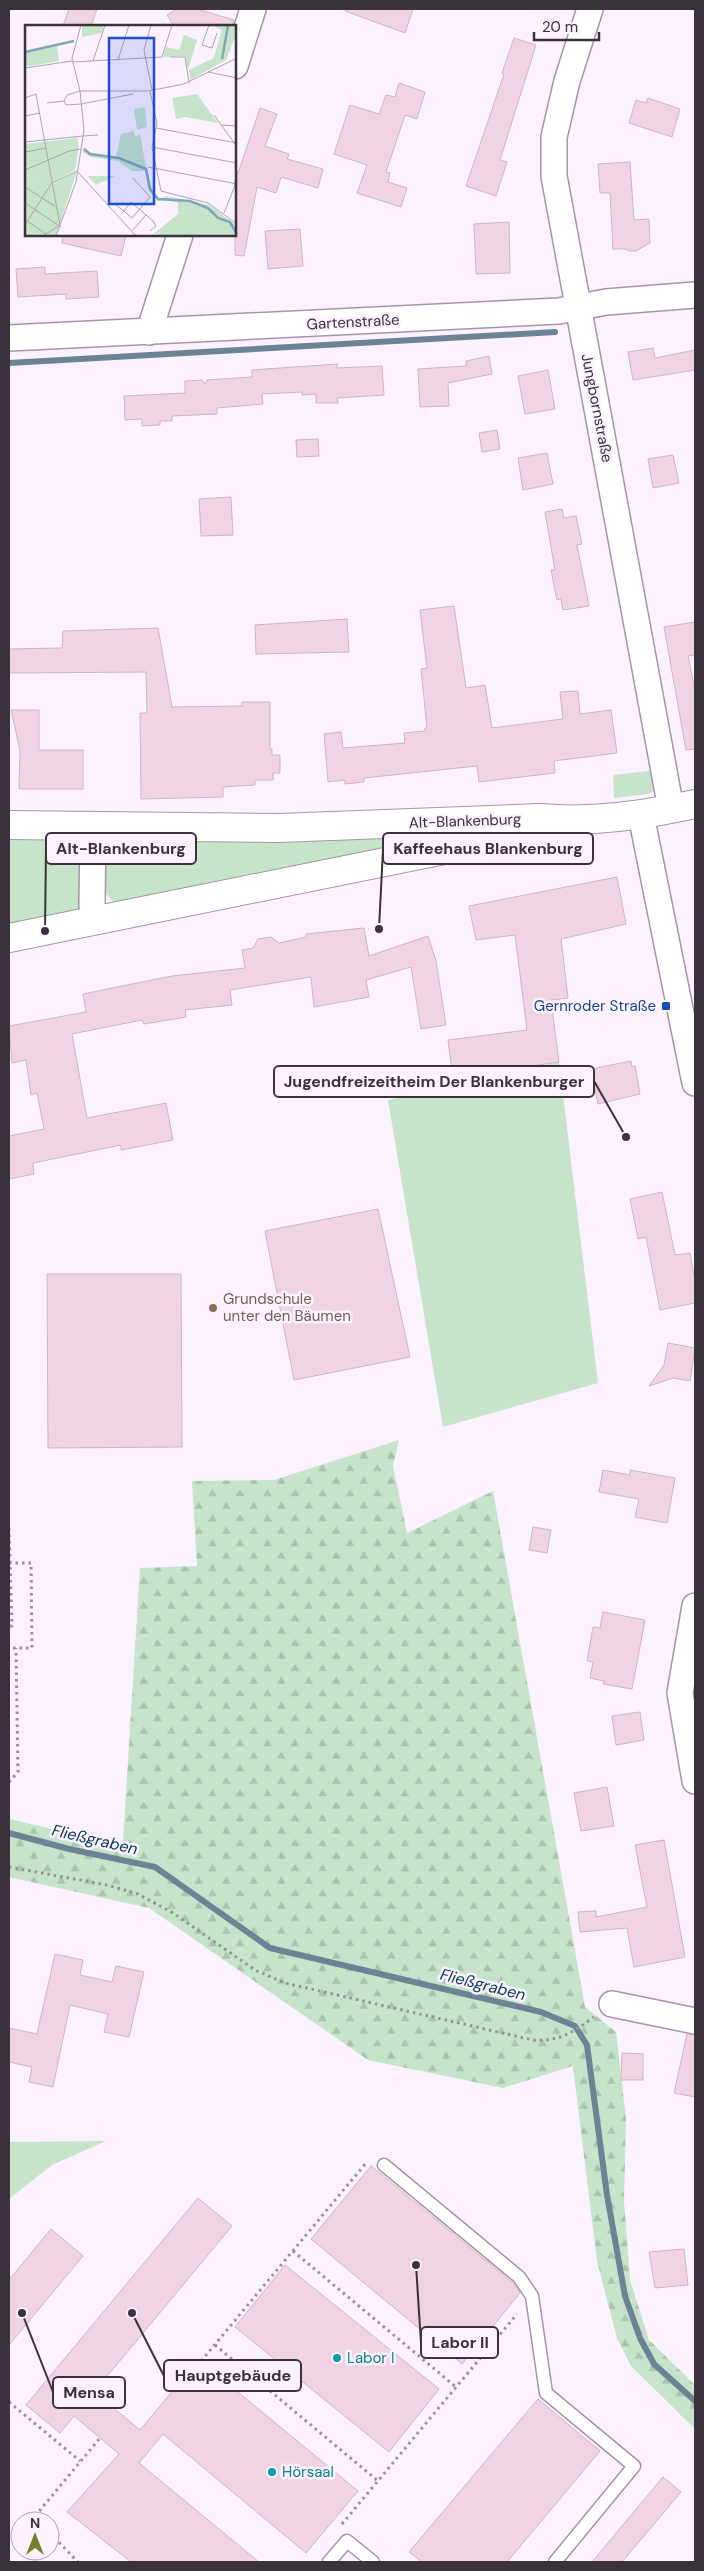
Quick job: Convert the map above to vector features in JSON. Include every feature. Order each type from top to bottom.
[{"type":"main road","name":"Alt-Blankenburg","points":[[9,825],[279,828],[540,818],[567,820],[610,819],[683,807]]},
{"type":"main road","name":"Alt-Blankenburg","points":[[9,938],[533,832],[567,820]]},
{"type":"street","points":[[236,63],[253,9]]},
{"type":"street","name":"Jungbornstraße","points":[[590,9],[567,81],[554,136],[554,176],[578,308],[683,807]]},
{"type":"street","points":[[149,332],[180,236]]},
{"type":"street","name":"Gartenstraße","points":[[9,338],[559,311],[606,302],[695,295]]},
{"type":"street","points":[[641,815],[695,1083]]},
{"type":"street","points":[[93,826],[92,905],[95,920]]},
{"type":"street","points":[[695,1606],[687,1693],[695,1781]]},
{"type":"street","points":[[603,2011],[695,2021]]},
{"type":"lane","points":[[384,2165],[519,2277],[532,2296],[546,2393],[634,2466],[555,2562]]},
{"type":"lane","points":[[329,2562],[347,2541],[373,2562]]},
{"type":"path","points":[[9,1528],[12,1626],[9,1626]]},
{"type":"path","points":[[9,1648],[32,1648],[31,1563],[10,1563]]},
{"type":"path","points":[[9,1782],[18,1772],[16,1648]]},
{"type":"path","points":[[9,1867],[138,1894],[173,1913],[255,1970],[285,1983],[533,2040],[549,2041],[562,2038],[603,2011]]},
{"type":"path","points":[[197,2366],[373,2155],[384,2165]]},
{"type":"path","points":[[293,2251],[456,2387]]},
{"type":"path","points":[[347,2541],[336,2532],[532,2296]]},
{"type":"path","points":[[215,2345],[378,2481]]},
{"type":"path","points":[[9,2402],[80,2461]]},
{"type":"path","points":[[39,2511],[100,2438]]},
{"type":"path","points":[[60,2544],[78,2562]]},
{"type":"green space","points":[[657,770],[654,791],[648,794],[614,798],[613,775]]},
{"type":"green space","points":[[471,829],[472,836],[119,906],[111,900],[103,884],[103,864],[106,855],[118,840]]},
{"type":"green space","points":[[9,838],[62,839],[79,851],[83,858],[82,905],[77,912],[9,930]]},
{"type":"green space","points":[[559,1062],[598,1383],[443,1427],[388,1100]]},
{"type":"green space","points":[[399,1440],[393,1466],[407,1533],[493,1491],[585,2007],[616,2032],[626,2119],[624,2201],[630,2280],[649,2340],[695,2385],[695,2429],[631,2366],[617,2338],[597,2261],[573,2066],[503,2088],[368,2060],[149,1908],[9,1877],[9,1819],[70,1833],[123,1841],[140,1568],[197,1566],[192,1481],[274,1480]]},
{"type":"green space","points":[[106,2141],[52,2165],[9,2199],[9,2142]]},
{"type":"building","points":[[69,9],[97,9],[91,25],[63,25]]},
{"type":"building","points":[[177,9],[197,9],[234,20],[232,25],[173,25],[167,15]]},
{"type":"building","points":[[346,9],[413,9],[405,33],[345,11]]},
{"type":"building","points":[[514,38],[536,45],[500,160],[507,162],[496,196],[466,186],[504,74],[502,73]]},
{"type":"building","points":[[399,83],[425,92],[417,119],[405,115],[386,172],[390,173],[388,182],[407,188],[401,207],[357,193],[367,165],[334,154],[350,105],[379,114],[386,95],[395,97]]},
{"type":"building","points":[[648,98],[680,109],[672,137],[629,123],[636,100],[646,103]]},
{"type":"building","points":[[260,108],[277,114],[265,146],[289,154],[287,159],[323,169],[318,188],[281,177],[276,193],[257,187],[244,256],[235,255],[236,179]]},
{"type":"building","points":[[630,162],[634,220],[649,219],[650,243],[636,251],[613,249],[610,193],[600,193],[598,164]]},
{"type":"building","points":[[509,222],[510,273],[476,274],[474,224]]},
{"type":"building","points":[[300,229],[303,266],[268,269],[265,231]]},
{"type":"building","points":[[63,236],[126,236],[121,256],[62,243]]},
{"type":"building","points":[[45,267],[45,274],[97,271],[99,297],[66,299],[66,294],[18,297],[16,269]]},
{"type":"building","points":[[653,348],[655,358],[695,350],[695,370],[633,380],[628,352]]},
{"type":"building","points":[[489,356],[492,374],[448,383],[449,406],[420,407],[418,369],[466,366],[466,361]]},
{"type":"building","points":[[337,364],[337,368],[382,366],[384,395],[337,398],[338,403],[316,403],[316,394],[302,395],[302,392],[262,394],[263,404],[217,408],[217,414],[172,416],[172,421],[160,421],[160,425],[142,426],[142,419],[125,420],[124,396],[185,393],[185,381],[202,380],[205,384],[207,380],[252,377],[252,370]]},
{"type":"building","points":[[548,370],[555,409],[525,414],[518,376]]},
{"type":"building","points":[[497,430],[500,449],[482,452],[479,433]]},
{"type":"building","points":[[318,439],[319,456],[297,457],[296,440]]},
{"type":"building","points":[[547,453],[553,484],[523,490],[518,458]]},
{"type":"building","points":[[673,455],[679,483],[653,488],[648,459]]},
{"type":"building","points":[[231,497],[233,535],[201,536],[199,499]]},
{"type":"building","points":[[562,509],[564,518],[576,516],[582,544],[577,545],[589,606],[563,610],[561,599],[557,600],[551,570],[555,570],[545,512]]},
{"type":"building","points":[[454,606],[466,688],[485,685],[492,728],[563,719],[560,692],[578,691],[580,714],[611,710],[617,753],[554,761],[555,773],[479,782],[477,766],[364,778],[364,782],[345,784],[345,780],[328,782],[324,734],[341,732],[343,748],[405,743],[404,733],[425,731],[425,728],[427,728],[421,669],[427,668],[420,610]]},
{"type":"building","points":[[347,619],[349,652],[256,654],[255,625]]},
{"type":"building","points":[[695,622],[695,655],[688,656],[695,691],[695,749],[686,750],[664,627]]},
{"type":"building","points":[[158,628],[172,707],[242,706],[242,702],[270,702],[270,749],[272,749],[272,755],[280,755],[280,773],[273,773],[273,780],[255,780],[255,785],[223,787],[223,797],[141,799],[140,713],[147,713],[146,672],[9,673],[9,649],[62,648],[63,631]]},
{"type":"building","points":[[11,710],[39,710],[39,750],[83,750],[83,789],[19,789],[20,750]]},
{"type":"building","points":[[617,877],[626,924],[561,939],[568,998],[551,1000],[559,1062],[453,1078],[448,1040],[527,1030],[515,935],[476,940],[469,906]]},
{"type":"building","points":[[364,928],[369,956],[428,936],[436,961],[446,1025],[421,1029],[411,967],[366,980],[369,997],[314,1007],[311,977],[230,990],[232,1005],[185,1010],[186,1017],[144,1024],[142,1020],[72,1034],[87,1118],[166,1103],[173,1140],[121,1150],[121,1145],[33,1163],[34,1174],[9,1179],[9,1136],[44,1129],[37,1093],[31,1095],[26,1060],[12,1063],[9,1026],[86,1012],[83,994],[172,976],[245,968],[242,950],[253,948],[258,939],[271,937],[279,943],[306,937],[306,934]]},
{"type":"building","points":[[631,1061],[632,1067],[635,1066],[640,1094],[598,1104],[591,1069]]},
{"type":"building","points":[[662,1192],[675,1255],[690,1253],[695,1282],[695,1303],[660,1310],[646,1237],[638,1239],[630,1199]]},
{"type":"building","points":[[378,1209],[410,1357],[294,1380],[265,1231]]},
{"type":"building","points":[[47,1274],[181,1274],[182,1447],[48,1448]]},
{"type":"building","points":[[668,1343],[695,1348],[690,1381],[673,1378],[649,1386],[664,1365]]},
{"type":"building","points":[[603,1470],[630,1475],[630,1470],[675,1478],[667,1523],[635,1517],[639,1499],[599,1492]]},
{"type":"building","points":[[533,1527],[551,1530],[547,1553],[529,1550]]},
{"type":"building","points":[[603,1612],[645,1620],[632,1689],[603,1684],[604,1681],[590,1678],[593,1662],[587,1661],[593,1627],[600,1628]]},
{"type":"building","points":[[640,1712],[644,1740],[616,1745],[612,1716]]},
{"type":"building","points":[[607,1787],[614,1826],[581,1831],[574,1793]]},
{"type":"building","points":[[664,1840],[685,1957],[634,1967],[627,1928],[580,1932],[578,1912],[596,1911],[596,1917],[647,1907],[635,1845]]},
{"type":"building","points":[[55,1954],[83,1960],[80,1975],[112,1982],[116,1966],[144,1972],[129,2037],[104,2032],[108,2014],[70,2005],[53,2087],[29,2082],[32,2067],[9,2062],[9,2028],[37,2034]]},
{"type":"building","points":[[687,2034],[695,2035],[695,2097],[674,2093]]},
{"type":"building","points":[[622,2053],[643,2054],[643,2080],[621,2080]]},
{"type":"building","points":[[371,2166],[513,2283],[520,2293],[462,2364],[311,2239]]},
{"type":"building","name":"Hörsaal","points":[[198,2198],[232,2226],[94,2392],[140,2430],[195,2364],[202,2369],[205,2365],[358,2491],[306,2553],[163,2434],[139,2463],[259,2562],[131,2562],[67,2512],[119,2454],[74,2416],[60,2433],[26,2405]]},
{"type":"building","points":[[51,2229],[83,2256],[9,2345],[9,2280]]},
{"type":"building","points":[[684,2249],[688,2285],[655,2288],[649,2252]]},
{"type":"building","name":"Labor I","points":[[285,2265],[439,2389],[389,2452],[235,2327]]},
{"type":"building","points":[[538,2399],[600,2451],[507,2562],[422,2562],[409,2552]]},
{"type":"building","points":[[663,2477],[681,2492],[622,2562],[592,2562]]},
{"type":"waterway","points":[[9,363],[555,332]]},
{"type":"waterway","name":"Fließgraben","points":[[9,1833],[69,1849],[155,1867],[270,1948],[541,2012],[575,2026],[587,2045],[607,2195],[625,2296],[640,2338],[654,2364],[695,2401]]},
{"type":"place","name":"Kaffeehaus Blankenburg","points":[[379,929]]},
{"type":"place","name":"Alt-Blankenburg","points":[[45,931]]},
{"type":"place","name":"Gernroder Straße","points":[[666,1006]]},
{"type":"place","name":"Jugendfreizeitheim Der Blankenburger","points":[[626,1137]]},
{"type":"place","name":"Grundschule unter den Bäumen","points":[[213,1308]]},
{"type":"place","name":"Labor II","points":[[416,2265]]},
{"type":"place","name":"Mensa","points":[[22,2313]]},
{"type":"place","name":"Hauptgebäude","points":[[132,2313]]},
{"type":"place","name":"Labor I","points":[[337,2358]]},
{"type":"place","name":"Hörsaal","points":[[272,2472]]}]
